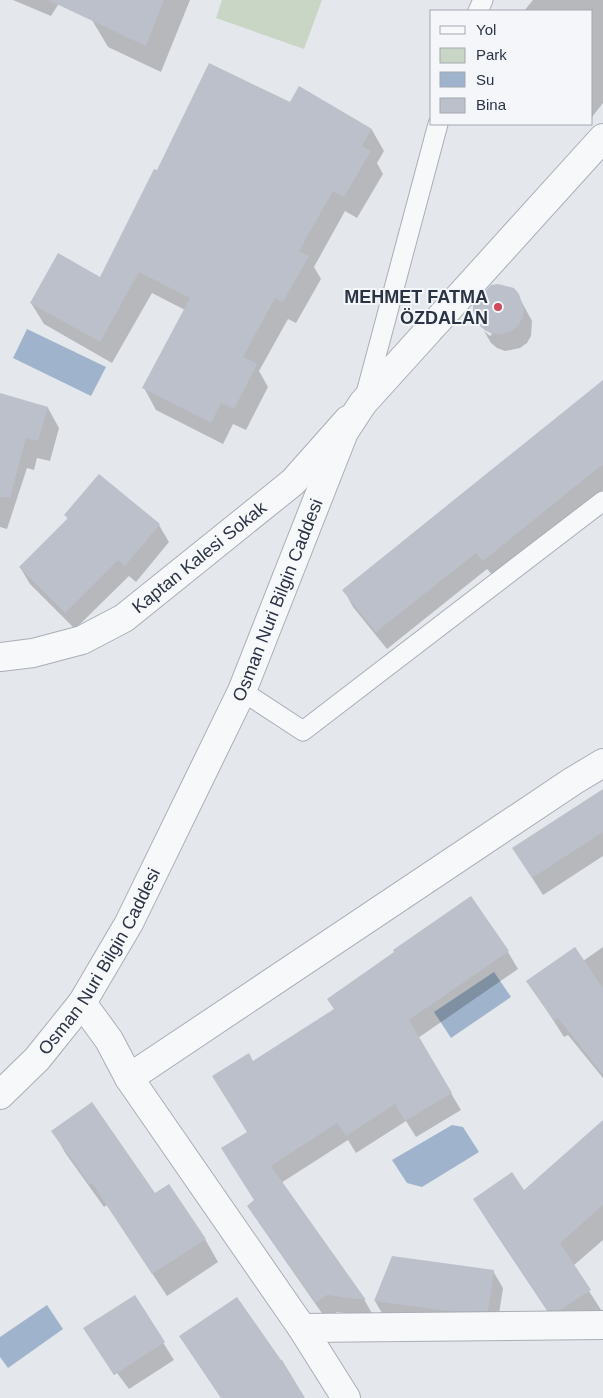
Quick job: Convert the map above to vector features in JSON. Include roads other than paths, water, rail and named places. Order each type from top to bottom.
[{"type":"street","name":"Osman Nuri Bilgin Caddesi","points":[[0,1095],[37,1059],[82,1003],[130,922],[242,691],[344,432],[363,403],[603,138]]},
{"type":"street","name":"Kaptan Kalesi Sokak","points":[[0,657],[32,653],[82,640],[124,618],[293,482],[363,403]]},
{"type":"street","points":[[129,1078],[573,781],[603,763]]},
{"type":"street","points":[[82,1003],[108,1040],[129,1078],[302,1328],[346,1398]]},
{"type":"street","points":[[302,1328],[603,1325]]},
{"type":"lane","points":[[363,403],[438,125]]},
{"type":"lane","points":[[242,691],[303,731],[603,501]]},
{"type":"water","points":[[27,329],[106,367],[91,396],[13,358]]},
{"type":"water","points":[[494,972],[511,997],[451,1038],[434,1012]]},
{"type":"water","points":[[452,1125],[463,1127],[479,1152],[422,1187],[407,1183],[392,1160]]},
{"type":"water","points":[[47,1305],[63,1329],[8,1368],[0,1357],[0,1337]]},
{"type":"place","name":"MEHMET FATMA ÖZDALAN","points":[[498,307]]}]
